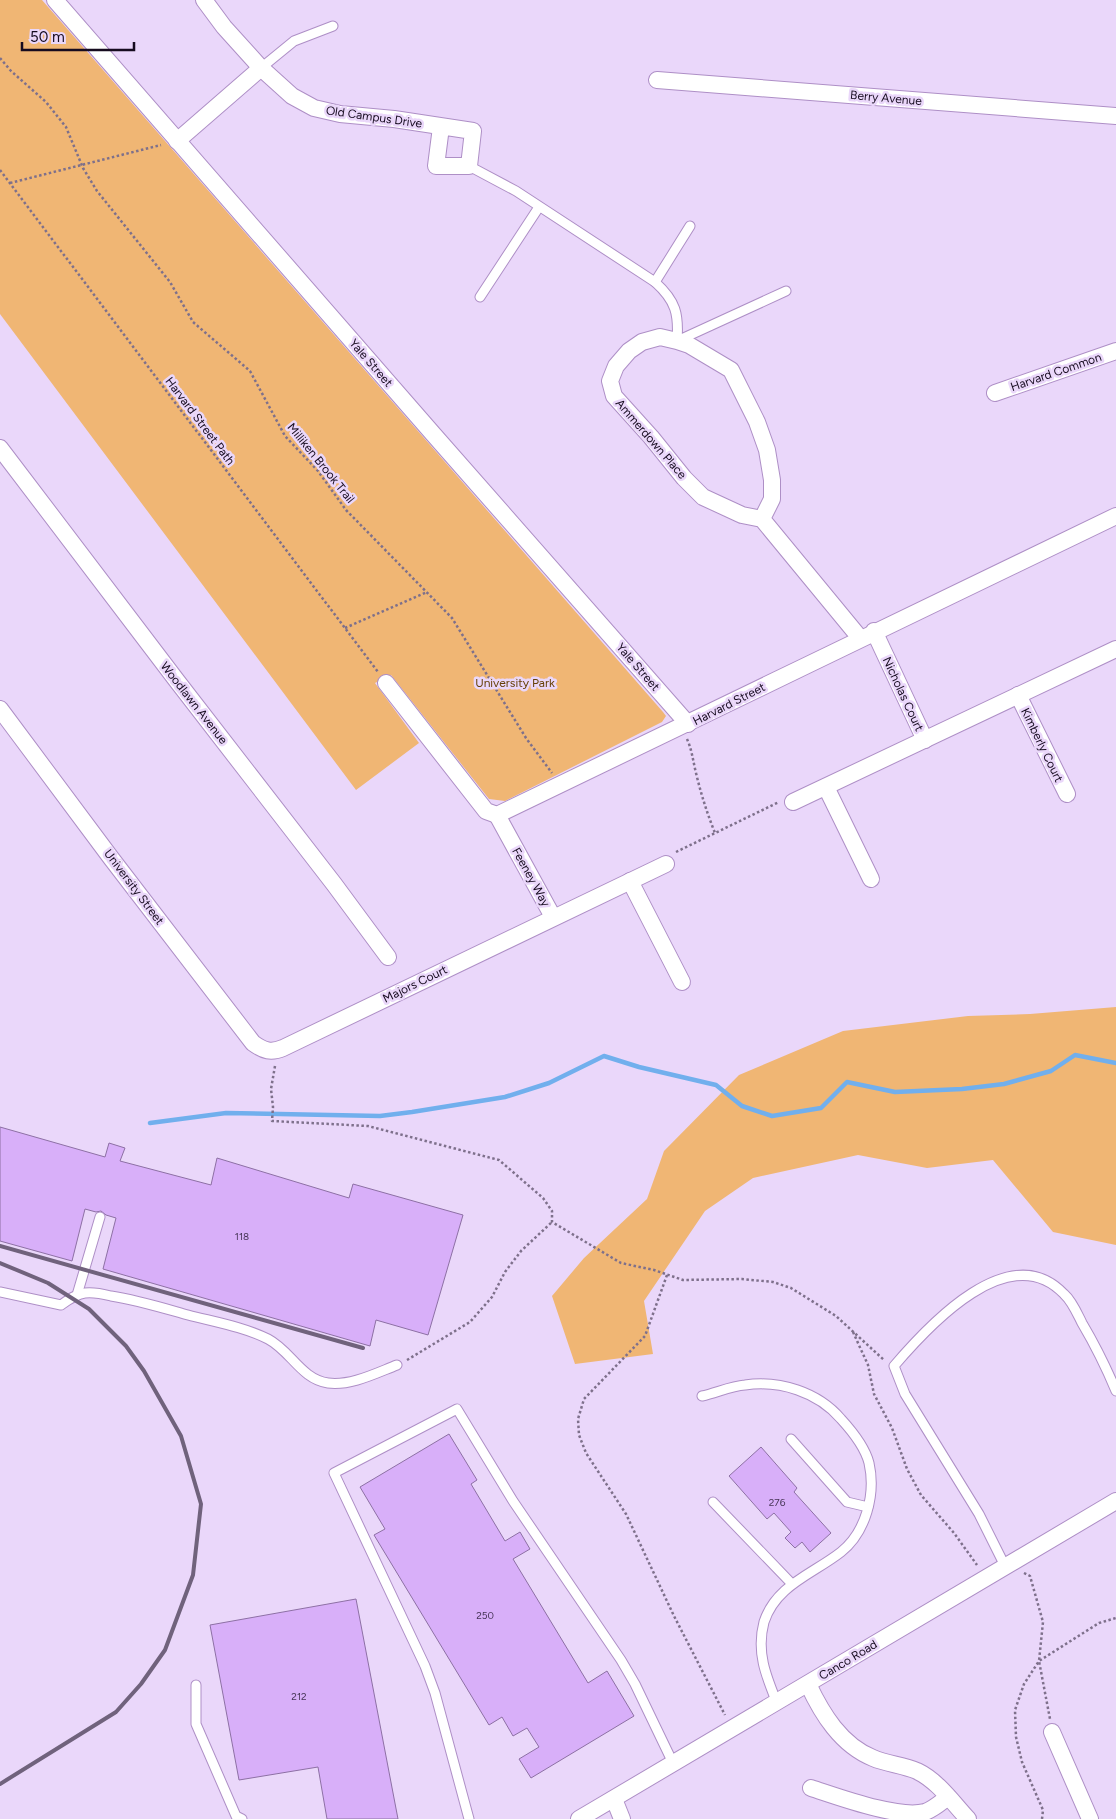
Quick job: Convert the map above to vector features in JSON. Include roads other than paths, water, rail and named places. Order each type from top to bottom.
[{"type":"street","name":"Yale Street","points":[[55,0],[685,725]]},
{"type":"street","name":"Old Campus Drive","points":[[204,0],[261,68],[292,96],[314,108],[340,114],[394,118],[474,130],[469,166]]},
{"type":"street","points":[[177,141],[261,68]]},
{"type":"street","name":"Berry Avenue","points":[[657,80],[1116,116]]},
{"type":"street","points":[[441,126],[436,166],[469,166]]},
{"type":"street","name":"Ammerdown Place","points":[[660,337],[689,345],[731,370],[757,422],[767,450],[772,480],[772,498],[762,519],[742,515],[703,496],[684,478],[651,437],[614,396],[610,381],[616,366],[629,351],[642,342],[660,337]]},
{"type":"street","name":"Harvard Common","points":[[995,393],[1116,351]]},
{"type":"street","name":"Woodlawn Avenue","points":[[0,448],[388,957]]},
{"type":"street","name":"Harvard Street","points":[[497,815],[1116,516]]},
{"type":"street","points":[[762,519],[867,635]]},
{"type":"street","name":"Nicholas Court","points":[[793,802],[924,740],[867,635]]},
{"type":"street","name":"Kimberly Court","points":[[924,740],[1116,648]]},
{"type":"street","points":[[386,683],[486,810],[497,815]]},
{"type":"street","name":"Kimberly Court","points":[[1018,695],[1067,794]]},
{"type":"street","name":"University Street","points":[[0,709],[253,1043],[262,1050],[269,1052],[278,1050]]},
{"type":"street","points":[[826,786],[871,879]]},
{"type":"street","name":"Feeney Way","points":[[497,815],[553,917],[666,864]]},
{"type":"street","points":[[630,881],[682,982]]},
{"type":"street","name":"Majors Court","points":[[278,1050],[553,917]]},
{"type":"street","name":"Canco Road","points":[[579,1819],[1116,1501]]},
{"type":"street","points":[[808,1684],[817,1705],[832,1727],[851,1746],[873,1758],[918,1772],[935,1784],[968,1819]]},
{"type":"street","points":[[1052,1732],[1090,1819]]},
{"type":"street","points":[[811,1788],[891,1812],[911,1815],[935,1807],[948,1797]]},
{"type":"street","points":[[614,1799],[622,1819]]},
{"type":"lane","points":[[261,68],[294,41],[333,26]]},
{"type":"lane","points":[[469,166],[516,191],[655,282],[665,291],[675,307],[679,323],[678,341],[786,291]]},
{"type":"lane","points":[[480,297],[539,206]]},
{"type":"lane","points":[[655,282],[690,226]]},
{"type":"lane","points":[[77,1295],[100,1217]]},
{"type":"lane","points":[[1005,1566],[978,1514],[905,1394],[894,1366],[912,1344],[963,1298],[991,1283],[1020,1274],[1045,1279],[1065,1294],[1106,1365],[1116,1391]]},
{"type":"lane","points":[[0,1292],[61,1305],[77,1295],[93,1293],[129,1299],[243,1330],[268,1339],[280,1346],[307,1374],[329,1383],[357,1380],[397,1365]]},
{"type":"lane","points":[[702,1396],[744,1385],[772,1383],[798,1389],[820,1401],[840,1417],[857,1438],[869,1462],[872,1493],[863,1526],[841,1552],[792,1584],[782,1593],[772,1606],[764,1622],[762,1639],[764,1673],[777,1702]]},
{"type":"lane","points":[[469,1819],[438,1702],[425,1666],[334,1473],[457,1409],[513,1501],[621,1660],[635,1684],[673,1763]]},
{"type":"lane","points":[[791,1439],[847,1502],[868,1507]]},
{"type":"lane","points":[[713,1502],[792,1584]]},
{"type":"lane","points":[[196,1684],[196,1724],[236,1816],[242,1819]]},
{"type":"waterway","points":[[150,1123],[226,1113],[380,1116],[412,1112],[505,1097],[549,1083],[604,1056],[639,1067],[716,1085],[742,1106],[772,1116],[821,1108],[847,1082],[895,1092],[962,1089],[1004,1084],[1051,1071],[1075,1055],[1116,1063]]},
{"type":"railway","points":[[0,1246],[363,1348]]},
{"type":"railway","points":[[0,1263],[48,1283],[89,1309],[126,1346],[144,1371],[181,1436],[201,1504],[193,1575],[165,1650],[141,1684],[116,1712],[0,1784]]},
{"type":"park label","name":"University Park","points":[[515,683]]}]
